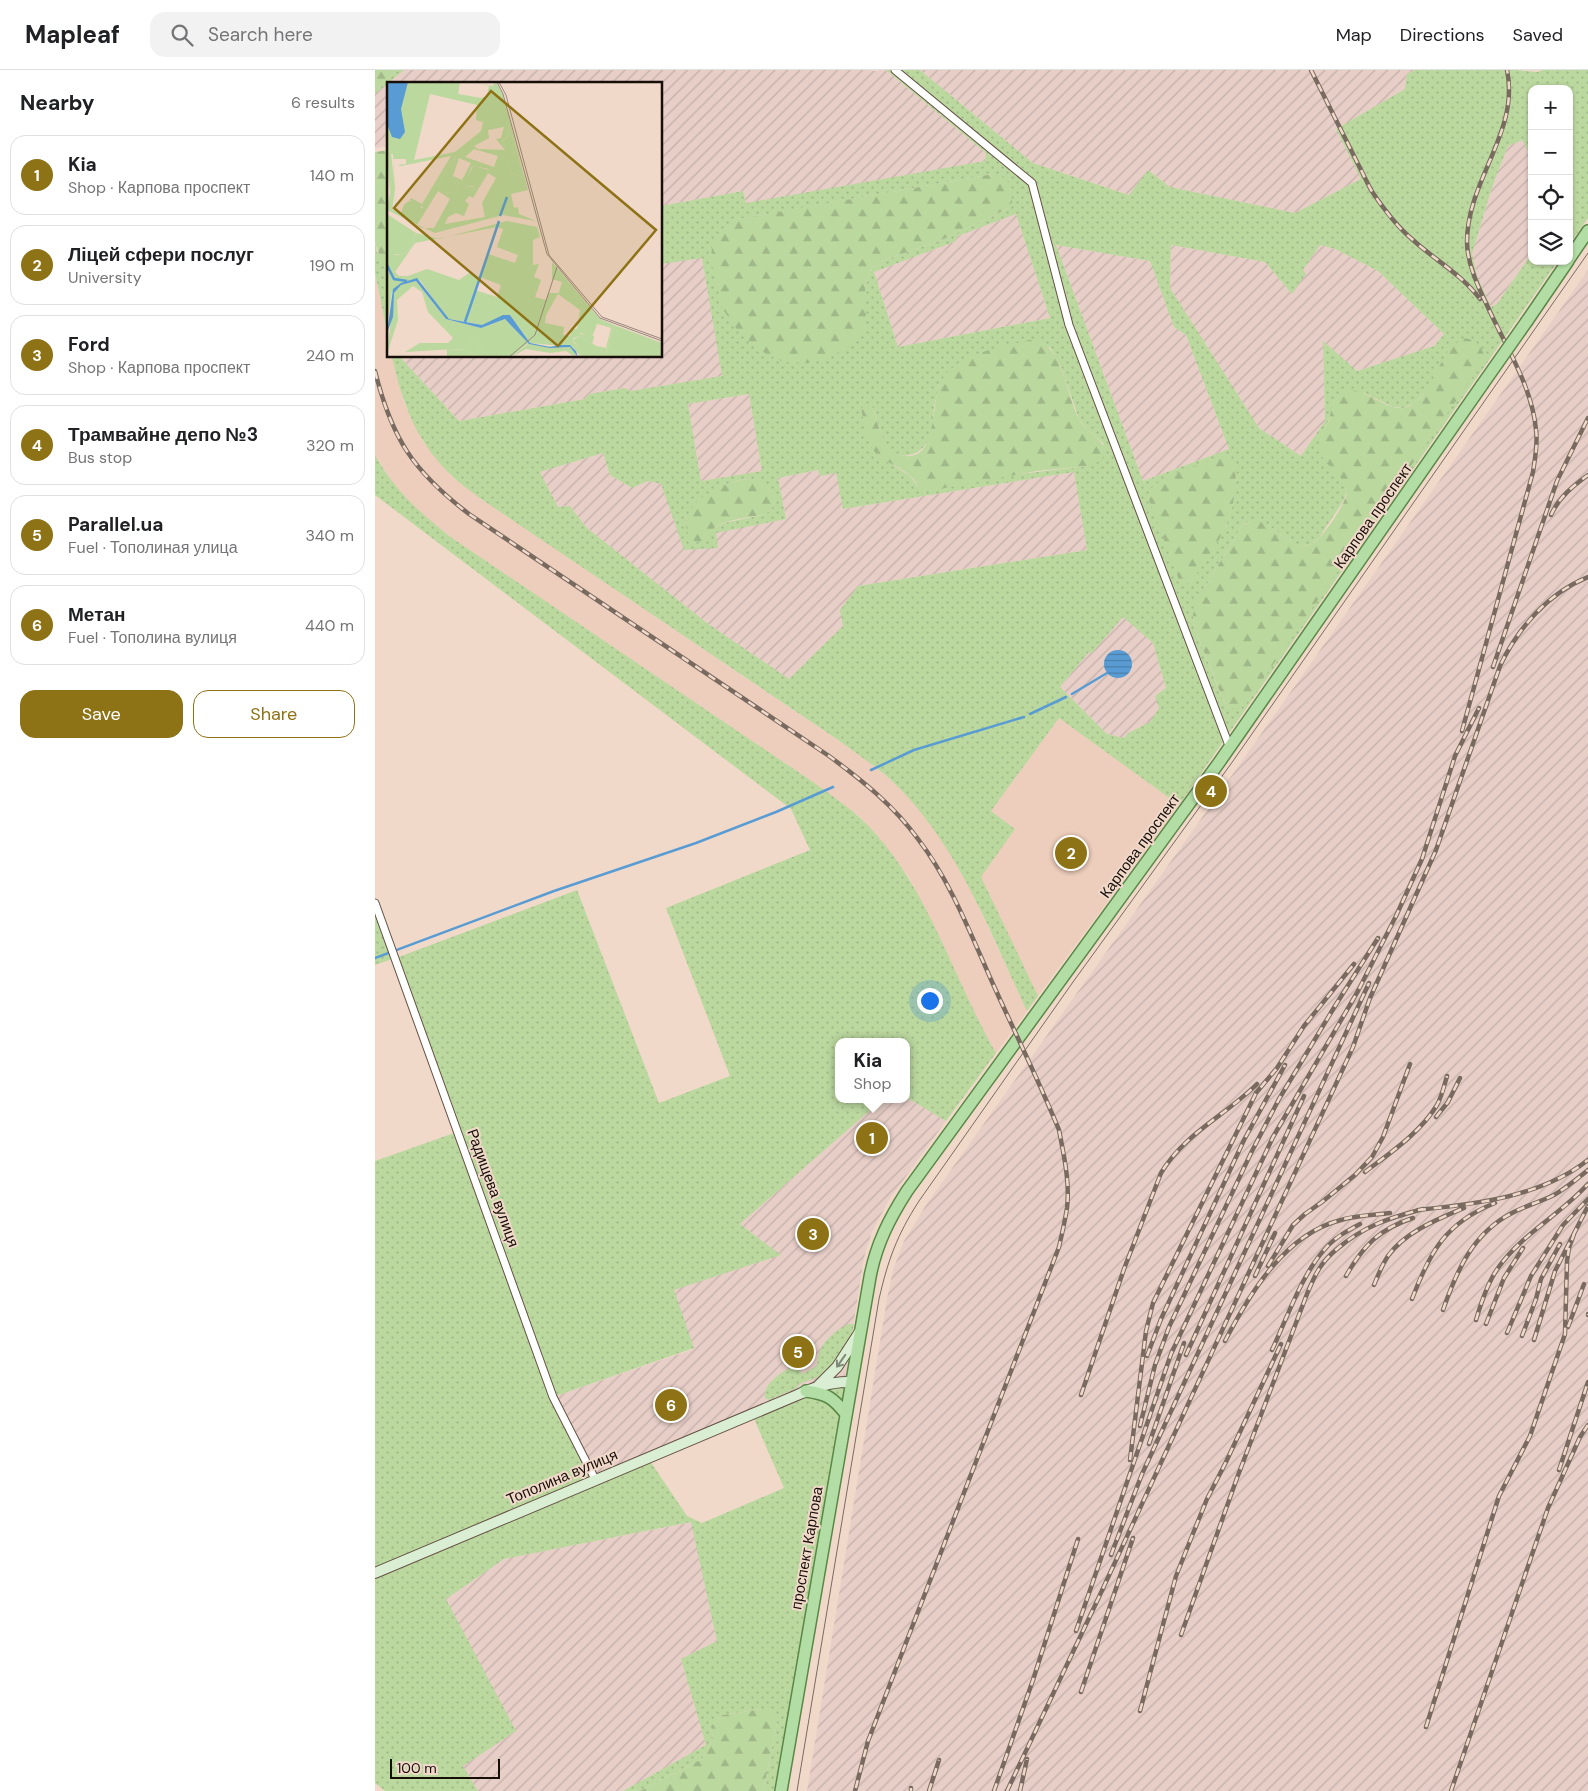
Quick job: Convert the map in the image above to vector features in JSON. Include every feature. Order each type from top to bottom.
[{"type":"main road","name":"Карпова проспект","points":[[1573,253],[1588,231]]},
{"type":"main road","name":"Карпова проспект","points":[[863,1311],[876,1252],[897,1206],[1230,748],[1565,265]]},
{"type":"main road","name":"проспект Карпова","points":[[781,1791],[863,1311]]},
{"type":"main road","points":[[817,1387],[837,1367],[861,1330]]},
{"type":"main road","name":"Тополина вулиця","points":[[375,1573],[806,1391],[836,1383],[851,1382]]},
{"type":"main road","points":[[806,1391],[823,1394],[831,1398],[846,1414]]},
{"type":"street","points":[[895,70],[1032,183],[1069,325],[1230,748]]},
{"type":"street","name":"Радищева вулиця","points":[[375,902],[553,1397],[595,1479]]},
{"type":"shaded area","points":[[404,70],[886,70],[986,153],[985,161],[746,204],[743,191],[663,206],[663,82],[390,82]]},
{"type":"shaded area","points":[[920,70],[1415,70],[1407,74],[1405,89],[1336,129],[1362,179],[1295,213],[1170,187],[1148,170],[1130,195],[1033,163]]},
{"type":"shaded area","points":[[387,84],[387,146],[375,148],[375,94]]},
{"type":"shaded area","points":[[1522,139],[1528,151],[1528,259],[1497,304],[1491,307],[1477,276],[1472,254],[1491,190],[1508,146]]},
{"type":"shaded area","points":[[1016,214],[1050,318],[898,347],[874,272],[954,242],[958,236]]},
{"type":"shaded area","points":[[1056,245],[1150,261],[1174,327],[1186,335],[1229,449],[1143,481]]},
{"type":"shaded area","points":[[1171,245],[1265,262],[1292,294],[1302,270],[1320,245],[1335,249],[1378,271],[1444,334],[1434,346],[1357,371],[1323,342],[1325,421],[1301,456],[1259,428],[1170,288]]},
{"type":"shaded area","points":[[702,257],[723,376],[630,391],[624,388],[589,394],[585,399],[459,421],[401,358],[663,358],[663,264]]},
{"type":"shaded area","points":[[1588,270],[1588,1791],[807,1791],[887,1299],[893,1270],[904,1241],[926,1205]]},
{"type":"shaded area","points":[[375,273],[387,331],[387,358],[393,358],[404,403],[423,442],[452,477],[481,499],[861,756],[891,780],[912,801],[949,851],[971,890],[1027,1011],[996,1053],[979,1024],[939,936],[908,876],[875,833],[859,816],[813,782],[452,538],[420,513],[393,483],[375,455]]},
{"type":"shaded area","points":[[749,394],[762,471],[701,481],[688,404]]},
{"type":"shaded area","points":[[603,453],[610,475],[632,488],[648,481],[661,484],[718,547],[715,533],[786,519],[778,478],[819,470],[836,473],[844,509],[1074,472],[1087,550],[858,586],[843,626],[790,680],[707,623],[587,528],[570,506],[558,507],[540,472]]},
{"type":"shaded area","points":[[1123,616],[1153,643],[1166,688],[1159,708],[1150,722],[1128,733],[1124,738],[1107,734],[1060,687],[1089,651],[1091,653]]},
{"type":"shaded area","points":[[1059,718],[1179,805],[1038,996],[980,877],[1015,829],[991,811]]},
{"type":"shaded area","points":[[910,1099],[946,1121],[889,1200],[872,1232],[864,1258],[845,1377],[595,1479],[553,1397],[694,1349],[673,1290],[781,1255],[740,1224],[878,1103],[910,1103]]},
{"type":"shaded area","points":[[692,1522],[717,1641],[681,1659],[706,1745],[623,1791],[478,1791],[463,1766],[445,1599],[504,1559]]},
{"type":"green space","points":[[375,70],[398,70],[375,89]]},
{"type":"green space","points":[[398,70],[404,70],[387,82],[375,94],[375,89]]},
{"type":"green space","points":[[886,70],[920,70],[1033,163],[1129,195],[1148,170],[1170,187],[1295,213],[1361,179],[1336,129],[1405,89],[1407,74],[1415,70],[1516,70],[1537,72],[1543,70],[1588,70],[1588,218],[1573,239],[1573,85],[1528,85],[1528,151],[1522,140],[1508,146],[1491,190],[1472,254],[1477,276],[1491,307],[1497,304],[1528,259],[1528,265],[1555,265],[1179,805],[1059,718],[991,811],[1015,829],[981,877],[1038,996],[1027,1011],[985,919],[954,860],[936,832],[892,781],[841,742],[481,499],[451,475],[428,449],[406,405],[393,358],[401,358],[459,421],[585,399],[589,394],[625,388],[630,391],[722,376],[702,258],[663,264],[663,206],[743,191],[746,203],[985,161],[986,153]],"holes":[[[993,174],[1009,208],[944,239],[879,262],[869,272],[865,287],[722,230],[739,219]],[[1016,214],[1050,318],[898,347],[874,272],[954,242],[958,236]],[[1056,245],[1150,261],[1174,327],[1186,335],[1229,449],[1143,481]],[[1171,245],[1265,262],[1292,294],[1306,274],[1303,270],[1320,245],[1335,249],[1378,271],[1444,334],[1434,346],[1357,371],[1323,341],[1325,421],[1301,456],[1259,428],[1170,288]],[[1050,347],[1061,367],[1079,419],[1104,444],[1087,466],[918,486],[909,475],[879,456],[870,443],[861,409],[873,408],[882,437],[889,449],[902,455],[916,453],[922,449],[931,435],[934,405],[939,385]],[[1425,392],[1230,708],[1224,702],[1195,629],[1193,615],[1204,589],[1241,527],[1248,522],[1268,525],[1293,544],[1302,546],[1311,544],[1319,538],[1344,500],[1347,491],[1345,483],[1320,441],[1334,400],[1364,393],[1393,407],[1404,408],[1415,403]],[[749,394],[762,471],[701,481],[688,404]],[[603,453],[610,475],[632,488],[648,481],[661,484],[684,550],[718,548],[716,533],[786,519],[778,478],[818,470],[820,476],[836,473],[843,509],[1074,472],[1087,550],[858,586],[840,610],[843,626],[789,679],[707,623],[587,528],[570,506],[558,507],[540,472]],[[1236,473],[1232,508],[1226,526],[1190,583]],[[756,479],[775,499],[773,506],[766,514],[724,523],[692,539],[687,529],[687,520],[691,511],[698,503],[707,495],[727,484],[739,480]],[[1123,617],[1153,643],[1166,688],[1155,696],[1159,708],[1150,722],[1128,733],[1124,738],[1107,734],[1060,687],[1089,652],[1091,654]]]},
{"type":"green space","points":[[387,150],[387,265],[381,260],[375,242],[375,152]]},
{"type":"green space","points":[[993,174],[1002,177],[1011,185],[1012,202],[1009,208],[944,239],[879,262],[869,272],[865,287],[865,329],[849,347],[829,357],[808,363],[783,362],[763,352],[740,334],[722,308],[711,261],[712,246],[722,230],[738,219]]},
{"type":"green space","points":[[375,242],[377,252],[387,264],[387,331],[375,273]]},
{"type":"green space","points":[[1465,338],[1479,345],[1485,359],[1245,705],[1239,709],[1230,708],[1224,702],[1195,629],[1193,615],[1196,602],[1241,527],[1252,522],[1262,522],[1297,545],[1306,545],[1317,540],[1335,517],[1347,492],[1343,481],[1324,460],[1319,448],[1335,398],[1342,392],[1350,390],[1396,408],[1404,408],[1413,404],[1426,390],[1452,346]]},
{"type":"green space","points":[[1039,339],[1048,347],[1060,365],[1074,408],[1082,424],[1104,446],[1106,451],[1102,459],[1087,466],[1037,471],[928,491],[919,486],[905,472],[876,454],[867,436],[861,409],[866,403],[870,404],[873,408],[886,444],[891,450],[905,456],[916,455],[923,449],[928,440],[937,393],[942,380],[949,370],[978,354]]},
{"type":"green space","points":[[375,455],[391,480],[409,501],[452,538],[813,782],[861,818],[895,858],[912,884],[996,1053],[946,1121],[910,1099],[910,1038],[835,1038],[835,1103],[878,1103],[740,1224],[781,1255],[674,1290],[694,1348],[553,1397],[595,1479],[648,1458],[687,1516],[702,1523],[784,1488],[752,1414],[845,1377],[842,1413],[774,1791],[763,1791],[777,1723],[762,1709],[722,1715],[711,1726],[713,1739],[702,1759],[640,1791],[623,1791],[706,1745],[681,1659],[717,1641],[691,1522],[504,1559],[446,1599],[516,1731],[463,1766],[478,1791],[385,1791],[375,1783],[375,1161],[457,1132],[395,958],[375,965],[375,903],[396,958],[577,890],[659,1103],[730,1076],[666,908],[810,850],[791,809],[375,495]]},
{"type":"green space","points":[[1224,456],[1231,458],[1236,465],[1234,497],[1229,518],[1215,547],[1190,583],[1184,584],[1179,580],[1149,500],[1150,491],[1156,484],[1174,474]]},
{"type":"green space","points":[[756,479],[768,485],[774,493],[774,503],[766,514],[734,520],[717,526],[700,542],[691,538],[687,531],[686,522],[694,505],[701,498],[719,487],[742,480]]},
{"type":"green space","points":[[849,1324],[854,1324],[849,1339],[842,1352],[823,1377],[821,1376],[799,1384],[797,1388],[769,1400],[765,1398],[767,1387],[775,1378],[787,1370],[797,1364],[802,1374],[817,1366],[820,1350],[824,1343],[835,1332]]},
{"type":"green space","points":[[762,1709],[774,1713],[777,1723],[763,1791],[640,1791],[702,1759],[713,1739],[711,1726],[722,1715]]},
{"type":"water","points":[[1118,650],[1128,654],[1132,664],[1128,674],[1118,678],[1108,674],[1104,664],[1108,654]]},
{"type":"waterway","points":[[1072,694],[1107,673]]},
{"type":"waterway","points":[[1030,714],[1066,697]]},
{"type":"waterway","points":[[871,770],[914,750],[1024,717]]},
{"type":"waterway","points":[[375,958],[554,891],[696,843],[776,812],[833,787]]},
{"type":"tram line","points":[[797,1791],[879,1299],[890,1260],[905,1225],[919,1201],[1073,982],[1233,761],[1588,253]]},
{"type":"railway","points":[[1311,70],[1371,190],[1385,210],[1407,235],[1457,275],[1480,299]]},
{"type":"railway","points":[[1462,731],[1533,472],[1536,446],[1536,430],[1529,397],[1476,281],[1467,250],[1469,219],[1475,198],[1500,135],[1506,114],[1509,93],[1507,70]]},
{"type":"railway","points":[[375,371],[389,416],[407,452],[433,483],[450,498],[469,514],[829,756],[866,784],[898,815],[918,839],[941,873],[968,928],[1059,1130],[1068,1188],[1066,1213],[1059,1247],[868,1741],[855,1791]]},
{"type":"railway","points":[[1493,667],[1557,481],[1588,418]]},
{"type":"railway","points":[[1551,515],[1562,497],[1588,475]]},
{"type":"railway","points":[[1007,1791],[1099,1597],[1353,1047],[1370,998],[1436,850],[1500,666],[1516,638],[1536,613],[1560,592],[1588,577]]},
{"type":"railway","points":[[1076,1631],[1171,1354],[1273,1137],[1358,991],[1396,916],[1422,859],[1455,756],[1479,708]]},
{"type":"railway","points":[[1140,1426],[1155,1365],[1169,1327],[1251,1153],[1279,1099],[1378,938]]},
{"type":"railway","points":[[1130,1460],[1146,1331],[1153,1303],[1256,1093],[1277,1068],[1304,1026],[1354,964]]},
{"type":"railway","points":[[1111,1555],[1142,1474],[1369,983]]},
{"type":"railway","points":[[1268,1266],[1293,1225],[1355,1175],[1372,1157],[1383,1137],[1410,1064]]},
{"type":"railway","points":[[1147,1356],[1161,1319],[1244,1140],[1285,1065]]},
{"type":"railway","points":[[1365,1172],[1404,1142],[1422,1125],[1437,1105],[1447,1076]]},
{"type":"railway","points":[[1436,1117],[1448,1102],[1460,1078]]},
{"type":"railway","points":[[1081,1395],[1124,1269],[1161,1173],[1171,1159],[1193,1136],[1257,1084]]},
{"type":"railway","points":[[1186,1355],[1304,1096]]},
{"type":"railway","points":[[1418,1210],[1507,1197],[1550,1183],[1570,1173],[1588,1160]]},
{"type":"railway","points":[[1443,1310],[1454,1281],[1468,1254],[1487,1231],[1498,1221],[1512,1213],[1554,1195],[1588,1170]]},
{"type":"railway","points":[[1476,1320],[1491,1280],[1498,1268],[1518,1245],[1588,1184]]},
{"type":"railway","points":[[1507,1333],[1531,1276],[1563,1225],[1588,1199]]},
{"type":"railway","points":[[1412,1299],[1426,1267],[1441,1241],[1463,1220],[1495,1203]]},
{"type":"railway","points":[[1534,1340],[1555,1271],[1588,1206]]},
{"type":"railway","points":[[1374,1285],[1388,1256],[1403,1240],[1423,1227],[1464,1208]]},
{"type":"railway","points":[[1181,1635],[1237,1478],[1317,1272],[1333,1253],[1357,1234],[1388,1220],[1423,1209]]},
{"type":"railway","points":[[1225,1341],[1258,1285],[1286,1252],[1303,1238],[1321,1227],[1341,1220],[1390,1213]]},
{"type":"railway","points":[[1346,1276],[1366,1247],[1381,1233],[1413,1218]]},
{"type":"railway","points":[[1272,1350],[1302,1284],[1317,1259],[1332,1241],[1360,1224]]},
{"type":"railway","points":[[1255,1276],[1275,1233]]},
{"type":"railway","points":[[1426,1727],[1499,1496],[1530,1436],[1565,1334],[1567,1261],[1574,1234]]},
{"type":"railway","points":[[1522,1336],[1536,1299],[1541,1279],[1560,1244]]},
{"type":"railway","points":[[1486,1324],[1504,1278],[1523,1248]]},
{"type":"railway","points":[[1568,1327],[1584,1284]]},
{"type":"railway","points":[[1149,1444],[1184,1343]]},
{"type":"railway","points":[[1140,1711],[1176,1576],[1207,1499],[1281,1344]]},
{"type":"railway","points":[[1559,1470],[1588,1382]]},
{"type":"railway","points":[[1451,1791],[1548,1508],[1580,1437],[1588,1425]]},
{"type":"railway","points":[[1081,1692],[1133,1538]]},
{"type":"railway","points":[[994,1791],[1033,1680],[1078,1539]]},
{"type":"railway","points":[[1020,1791],[1027,1759]]},
{"type":"railway","points":[[929,1791],[939,1760]]},
{"type":"place","name":"Трамвайне депо №3","points":[[1211,791]]},
{"type":"place","name":"Ліцей сфери послуг","points":[[1071,853]]},
{"type":"place","name":"Kia","points":[[872,1138]]},
{"type":"place","name":"Ford","points":[[813,1234]]},
{"type":"place","name":"Parallel.ua","points":[[798,1352]]},
{"type":"place","name":"Метан","points":[[671,1405]]}]
